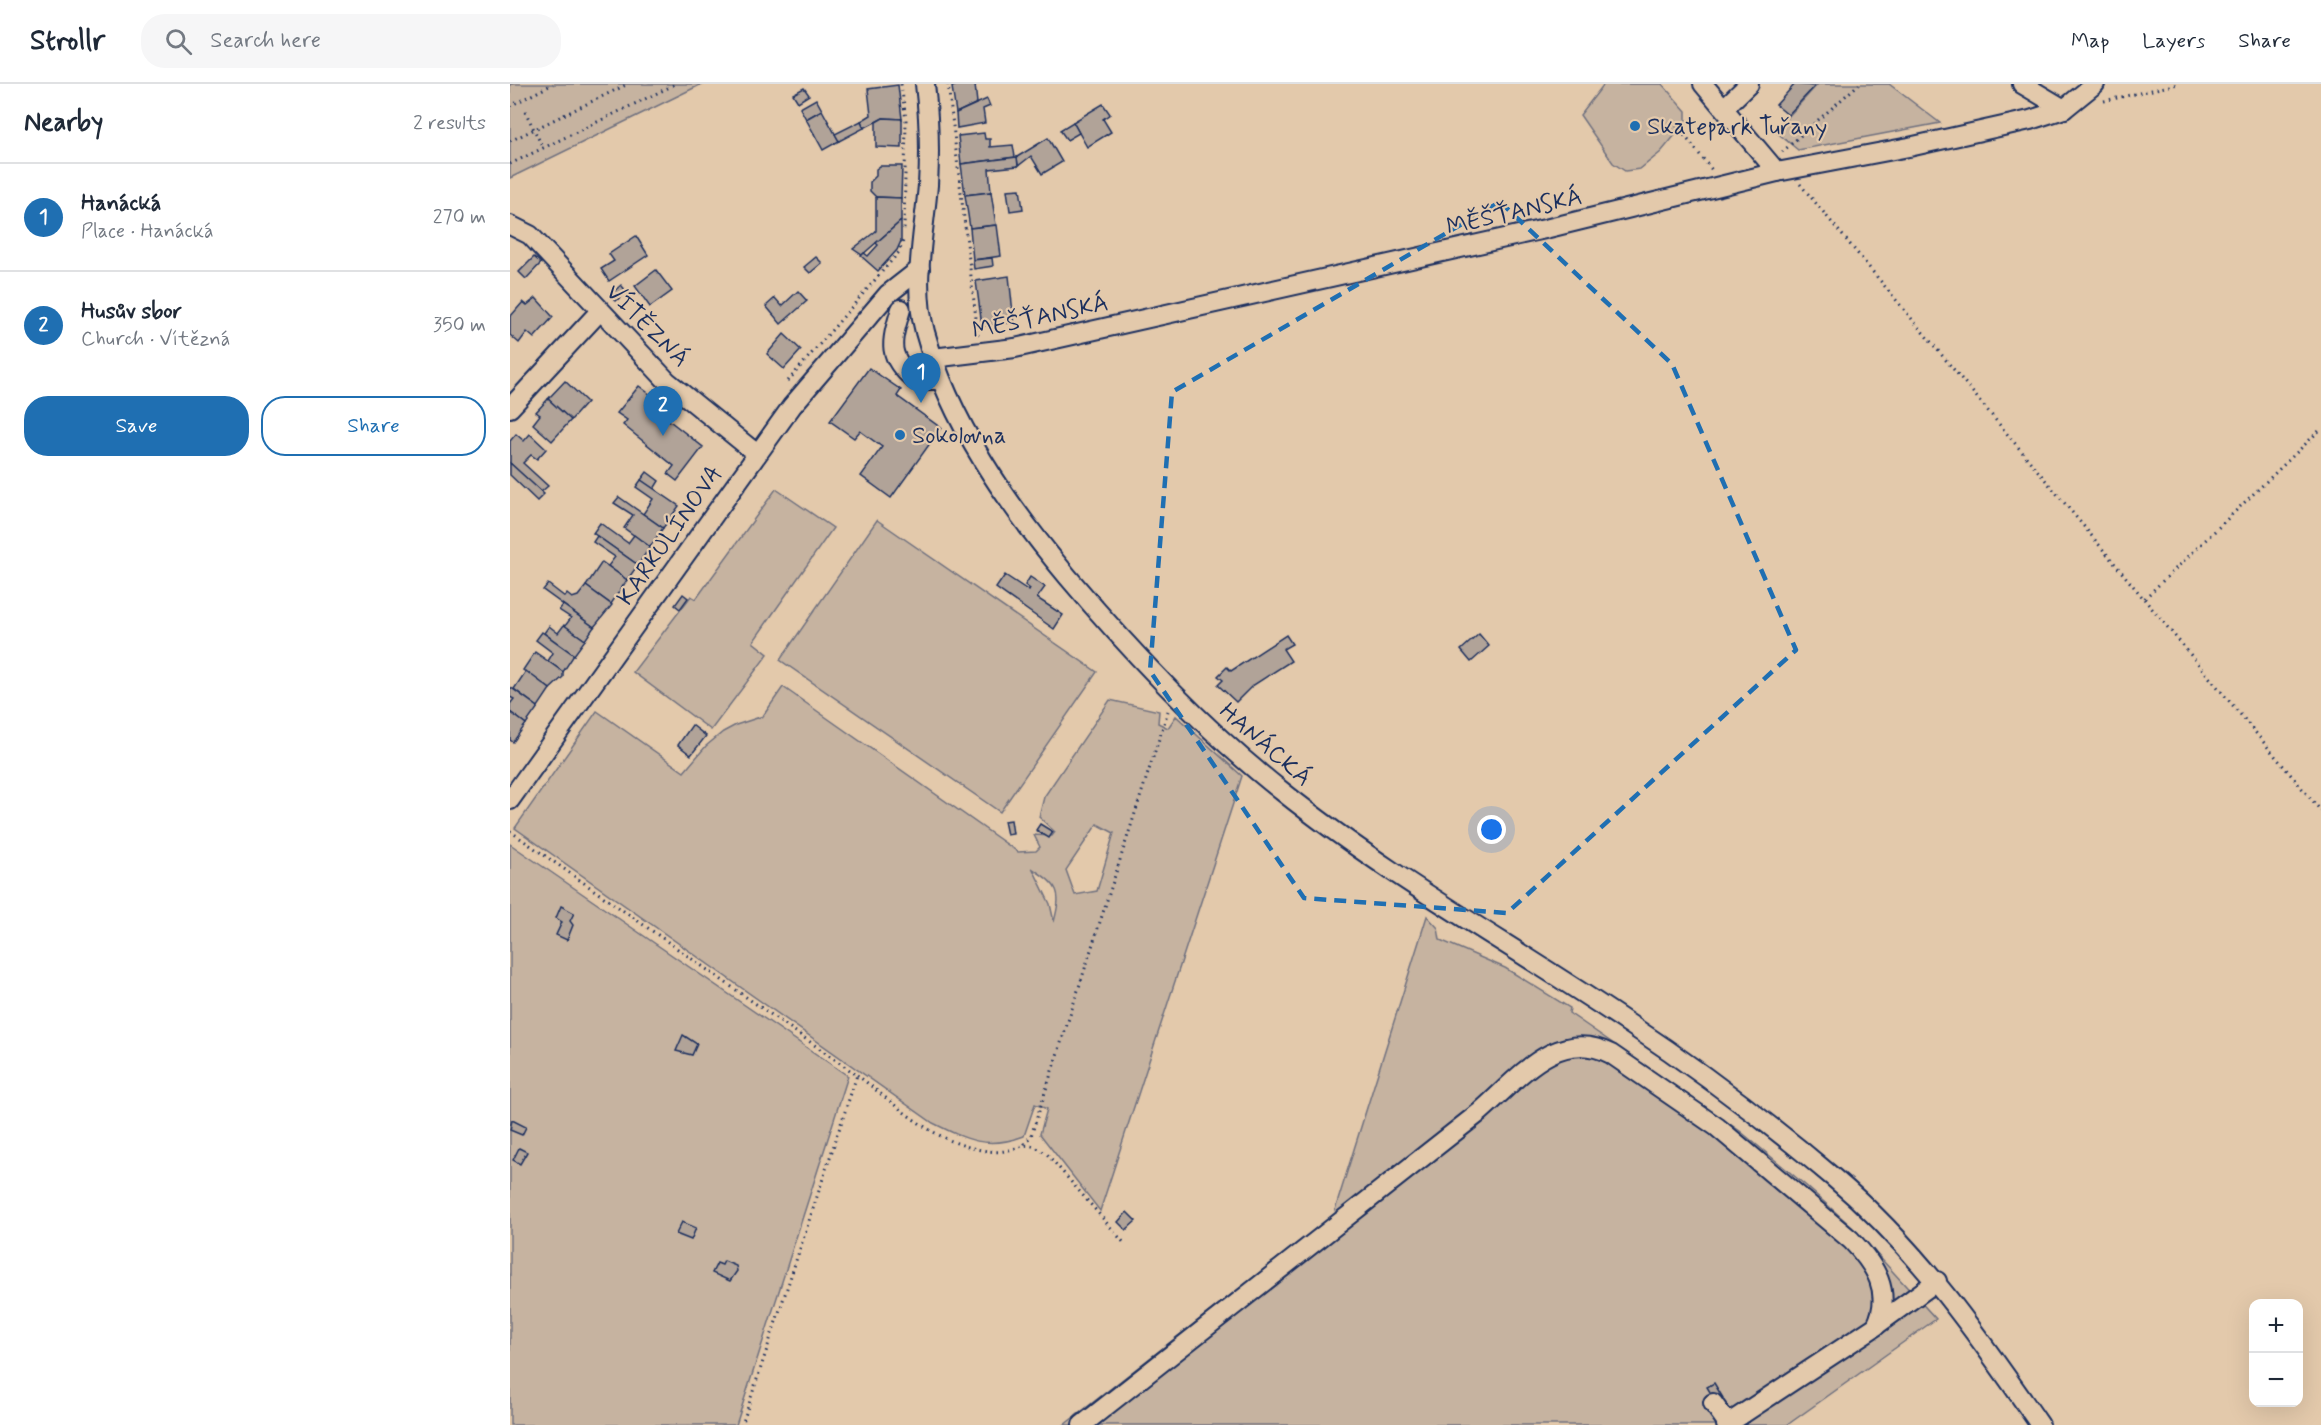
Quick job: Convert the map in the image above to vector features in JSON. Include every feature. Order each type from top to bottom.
[{"type":"street","name":"HANÁCKÁ","points":[[926,84],[929,156],[920,269],[921,309],[933,358],[941,380],[968,435],[1024,521],[1085,597],[1173,693],[1239,756],[1284,793],[1336,831],[1631,1024],[1770,1126],[1871,1210],[1937,1281],[2040,1425]]},
{"type":"street","points":[[1703,84],[1778,168]]},
{"type":"street","points":[[1724,108],[1749,84]]},
{"type":"street","points":[[2022,84],[2064,109]]},
{"type":"street","name":"MĚŠŤANSKÁ","points":[[933,358],[981,354],[1499,240],[1724,186],[1778,168],[1909,147],[2030,120],[2064,109],[2095,84]]},
{"type":"street","name":"VÍTĚZNÁ","points":[[510,225],[530,235],[599,312],[667,381],[757,454]]},
{"type":"street","name":"KARKULÍNOVA","points":[[510,800],[811,382],[896,287],[920,269]]},
{"type":"street","points":[[878,306],[921,309]]},
{"type":"street","points":[[901,309],[892,341],[895,360],[915,380],[941,380]]},
{"type":"street","points":[[510,408],[599,312]]},
{"type":"street","points":[[1082,1425],[1480,1112],[1532,1067],[1568,1045],[1595,1046],[1611,1054],[1725,1133],[1851,1240],[1866,1255],[1882,1288],[1884,1310],[1876,1326]]},
{"type":"street","points":[[1713,1403],[1727,1424],[1876,1326],[1937,1281]]},
{"type":"path","points":[[510,105],[553,84]]},
{"type":"path","points":[[510,141],[628,84]]},
{"type":"path","points":[[510,164],[676,84]]},
{"type":"path","points":[[948,84],[981,354]]},
{"type":"path","points":[[1859,84],[1778,168],[2321,811]]},
{"type":"path","points":[[2096,103],[2178,84]]},
{"type":"path","points":[[525,111],[543,148]]},
{"type":"path","points":[[1673,121],[1724,186]]},
{"type":"path","points":[[2144,599],[2321,429]]},
{"type":"path","points":[[510,831],[857,1075],[930,1130],[967,1147],[1004,1151],[1024,1143],[1031,1136],[1173,693]]},
{"type":"path","points":[[742,1425],[857,1075]]},
{"type":"path","points":[[1024,1143],[1034,1145],[1047,1154],[1125,1244]]},
{"type":"highlighted area","points":[[1500,202],[1672,364],[1796,650],[1507,913],[1304,898],[1150,671],[1172,392]]},
{"type":"shaded area","points":[[510,84],[702,84],[510,178]]},
{"type":"shaded area","name":"Skatepark Tuřany","points":[[1604,84],[1662,84],[1686,111],[1686,122],[1661,152],[1640,169],[1625,171],[1613,163],[1580,115]]},
{"type":"shaded area","points":[[1818,84],[1889,84],[1940,123],[1798,150],[1775,131]]},
{"type":"shaded area","points":[[776,489],[833,528],[753,642],[768,654],[711,730],[633,672],[691,596],[696,599]]},
{"type":"shaded area","points":[[877,520],[1097,672],[1000,812],[780,660]]},
{"type":"shaded area","points":[[783,687],[1018,852],[1036,851],[1040,847],[1034,835],[1052,836],[1055,832],[1039,817],[1044,797],[1110,700],[1159,711],[1158,723],[1168,728],[1176,716],[1242,776],[1100,1211],[1040,1134],[1047,1109],[1035,1104],[1024,1136],[999,1142],[977,1141],[933,1123],[515,828],[597,711],[684,772],[706,746],[723,732],[763,716]],"holes":[[[1097,824],[1114,833],[1097,891],[1075,895],[1066,870]],[[1033,869],[1048,880],[1056,890],[1058,903],[1054,922],[1050,904]]]},
{"type":"shaded area","points":[[510,844],[848,1076],[736,1425],[510,1425]]},
{"type":"shaded area","points":[[1427,916],[1438,928],[1440,940],[1505,968],[1570,1008],[1569,1013],[1740,1131],[1852,1227],[1936,1319],[1787,1425],[1064,1425],[1336,1213],[1335,1210]]},
{"type":"building","points":[[959,84],[978,84],[975,85],[977,103],[956,113],[952,87]]},
{"type":"building","points":[[1795,84],[1815,86],[1788,115],[1776,105]]},
{"type":"building","points":[[898,85],[902,119],[883,118],[864,128],[861,121],[871,115],[868,89]]},
{"type":"building","points":[[804,88],[809,95],[798,102],[793,94]]},
{"type":"building","points":[[816,99],[822,110],[806,119],[800,108]]},
{"type":"building","points":[[987,99],[990,106],[983,109],[985,123],[957,128],[956,113]]},
{"type":"building","points":[[1103,104],[1110,114],[1103,119],[1111,132],[1087,147],[1073,122]]},
{"type":"building","points":[[822,110],[839,141],[823,150],[806,119]]},
{"type":"building","points":[[883,118],[902,119],[902,148],[876,147],[876,122]]},
{"type":"building","points":[[861,121],[864,128],[839,141],[835,134]]},
{"type":"building","points":[[1073,122],[1079,133],[1067,140],[1060,130]]},
{"type":"building","points":[[984,133],[985,139],[990,139],[990,147],[1013,145],[1015,157],[961,164],[958,136]]},
{"type":"building","points":[[1048,138],[1062,162],[1042,174],[1031,156],[1018,166],[1017,157]]},
{"type":"building","points":[[1017,157],[1018,166],[989,169],[991,192],[965,195],[961,164]]},
{"type":"building","points":[[880,166],[902,166],[901,198],[876,197],[870,191],[870,182],[876,176],[876,169]]},
{"type":"building","points":[[1020,189],[1023,209],[1010,211],[1007,190]]},
{"type":"building","points":[[991,192],[996,225],[970,228],[965,195]]},
{"type":"building","points":[[876,197],[901,198],[901,221],[862,255],[853,249],[876,231]]},
{"type":"building","points":[[901,221],[901,241],[897,250],[878,271],[861,256],[864,253],[868,256],[878,245],[876,243]]},
{"type":"building","points":[[997,225],[1001,256],[973,260],[970,228]]},
{"type":"building","points":[[636,236],[648,255],[609,281],[601,269],[614,261],[609,254]]},
{"type":"building","points":[[534,257],[541,263],[526,279],[519,272]]},
{"type":"building","points":[[816,257],[822,263],[810,273],[804,267]]},
{"type":"building","points":[[992,258],[993,266],[974,269],[973,260]]},
{"type":"building","points":[[656,270],[672,291],[650,307],[635,286]]},
{"type":"building","points":[[1009,276],[1014,322],[982,326],[976,281]]},
{"type":"building","points":[[621,285],[627,292],[616,301],[610,295]]},
{"type":"building","points":[[798,291],[807,301],[781,324],[766,306],[775,298],[782,306]]},
{"type":"building","points":[[536,298],[553,317],[534,338],[527,332],[519,343],[510,335],[510,317],[523,302],[527,305]]},
{"type":"building","points":[[784,334],[801,350],[784,369],[767,354]]},
{"type":"building","name":"Sokolovna","points":[[869,368],[901,390],[897,396],[941,428],[891,498],[861,476],[882,447],[860,431],[854,438],[830,421]]},
{"type":"building","points":[[565,381],[587,402],[571,420],[548,399]]},
{"type":"building","points":[[639,386],[663,404],[657,411],[703,447],[677,481],[668,474],[674,466],[623,425],[627,420],[617,413]]},
{"type":"building","points":[[548,399],[571,420],[552,441],[533,424],[540,415],[536,412]]},
{"type":"building","points":[[516,434],[524,441],[530,434],[546,449],[537,459],[531,455],[523,463],[548,486],[541,492],[510,463],[510,441]]},
{"type":"building","points":[[510,463],[544,494],[537,501],[510,475]]},
{"type":"building","points":[[647,472],[659,481],[654,489],[641,480]]},
{"type":"building","points":[[641,480],[679,506],[663,528],[643,514],[653,499],[636,487]]},
{"type":"building","points":[[619,497],[663,528],[650,547],[624,528],[633,515],[614,503]]},
{"type":"building","points":[[600,523],[628,543],[634,535],[650,547],[638,565],[593,533]]},
{"type":"building","points":[[597,536],[638,565],[627,580],[608,566],[615,557],[593,542]]},
{"type":"building","points":[[602,562],[627,580],[611,604],[586,586]]},
{"type":"building","points":[[1005,575],[1029,591],[1030,589],[1025,585],[1030,577],[1045,587],[1037,598],[1063,615],[1054,629],[996,588]]},
{"type":"building","points":[[548,584],[565,597],[567,594],[572,598],[578,596],[586,586],[612,605],[594,627],[543,590]]},
{"type":"building","points":[[683,594],[688,598],[680,609],[675,605]]},
{"type":"building","points":[[563,605],[594,627],[585,640],[565,626],[571,618],[559,610]]},
{"type":"building","points":[[564,625],[585,640],[574,655],[544,633],[549,626],[558,633]]},
{"type":"building","points":[[542,632],[574,655],[563,672],[548,661],[553,653],[536,640]]},
{"type":"building","points":[[1479,634],[1489,646],[1471,662],[1461,650]]},
{"type":"building","points":[[1286,635],[1292,644],[1283,649],[1291,661],[1252,686],[1236,702],[1218,685],[1223,680],[1218,676],[1227,667],[1231,671]]},
{"type":"building","points":[[535,652],[563,672],[563,677],[550,689],[523,670]]},
{"type":"building","points":[[526,671],[550,689],[538,707],[514,689]]},
{"type":"building","points":[[510,687],[538,707],[526,724],[510,712],[510,704],[514,699],[510,697]]},
{"type":"building","points":[[510,712],[526,724],[513,742],[510,740]]},
{"type":"building","points":[[692,725],[706,736],[691,755],[678,745]]},
{"type":"building","points":[[1011,820],[1013,834],[1007,835],[1004,821]]},
{"type":"building","points":[[1040,824],[1053,832],[1049,838],[1036,830]]},
{"type":"building","points":[[561,906],[574,913],[570,921],[573,925],[567,940],[556,935],[562,922],[556,918]]},
{"type":"building","points":[[683,1035],[697,1044],[692,1055],[676,1051]]},
{"type":"building","points":[[512,1120],[526,1127],[522,1135],[510,1130]]},
{"type":"building","points":[[519,1148],[527,1152],[520,1164],[513,1160]]},
{"type":"building","points":[[1127,1212],[1136,1221],[1126,1230],[1118,1222]]},
{"type":"building","points":[[682,1222],[696,1228],[691,1240],[676,1234]]},
{"type":"building","points":[[724,1261],[736,1266],[737,1271],[730,1281],[712,1273],[717,1263],[722,1265]]},
{"type":"building","points":[[1714,1383],[1723,1398],[1716,1402],[1707,1387]]},
{"type":"place","name":"Skatepark Tuřany","points":[[1635,126]]},
{"type":"place","name":"Hanácká","points":[[921,403]]},
{"type":"place","name":"Sokolovna","points":[[900,435]]},
{"type":"place","name":"Husův sbor","points":[[663,436]]}]
